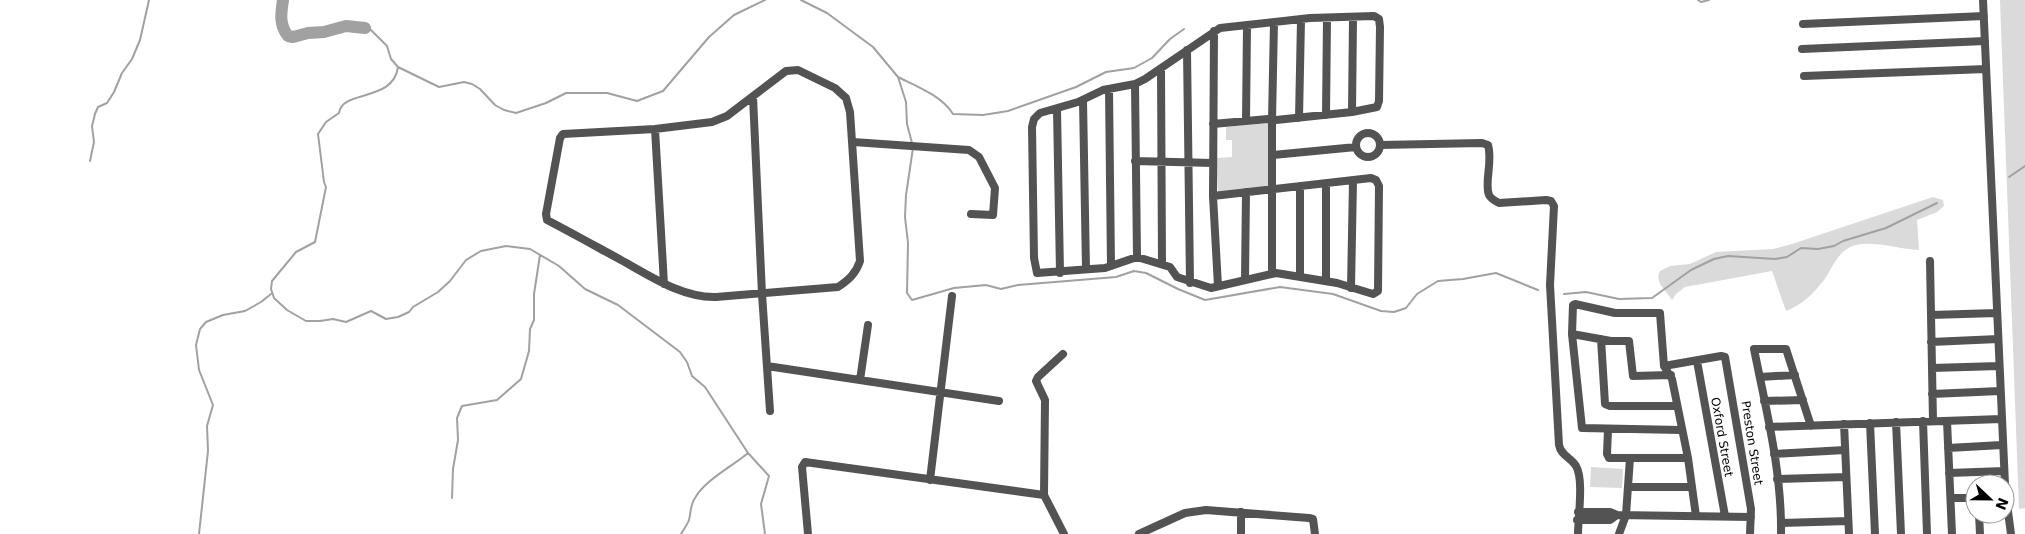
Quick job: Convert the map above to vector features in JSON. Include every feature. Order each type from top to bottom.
[{"type":"street","points":[[1983,0],[2004,474]]},
{"type":"street","points":[[1212,124],[1299,118],[1377,107],[1379,102],[1379,19],[1374,16],[1327,18],[1223,27],[1214,31],[1161,69],[1135,84],[1109,89],[1083,100],[1040,113],[1034,119],[1032,127],[1034,258],[1037,273],[1060,273],[1111,266],[1137,257],[1171,268],[1177,277],[1190,283],[1211,288],[1272,274],[1326,281],[1373,294],[1378,292],[1378,186],[1376,180],[1371,178],[1213,196]]},
{"type":"street","points":[[1803,24],[1984,16]]},
{"type":"street","points":[[1326,115],[1327,18]]},
{"type":"street","points":[[1352,112],[1353,18]]},
{"type":"street","points":[[1299,118],[1301,20]]},
{"type":"street","points":[[1272,274],[1274,22]]},
{"type":"street","points":[[1246,121],[1247,25]]},
{"type":"street","points":[[1214,31],[1213,196],[1218,286]]},
{"type":"street","points":[[1802,49],[1985,41]]},
{"type":"street","points":[[1187,50],[1190,283]]},
{"type":"street","points":[[1161,69],[1162,264]]},
{"type":"street","points":[[1804,76],[1986,69]]},
{"type":"street","points":[[798,70],[835,88],[846,98],[853,142],[860,261],[857,270],[848,281],[838,287],[704,298],[664,284],[547,220],[546,214],[560,138],[563,134],[655,129],[712,122],[727,116],[786,71],[798,70]]},
{"type":"street","points":[[1135,84],[1137,257]]},
{"type":"street","points":[[1109,89],[1111,266]]},
{"type":"street","points":[[753,97],[762,294],[770,411]]},
{"type":"street","points":[[1083,100],[1086,269]]},
{"type":"street","points":[[1057,109],[1060,273]]},
{"type":"street","points":[[655,129],[664,284]]},
{"type":"street","points":[[1367,133],[1377,138],[1380,145],[1376,154],[1370,157],[1361,156],[1356,147],[1360,136],[1367,133]]},
{"type":"street","points":[[853,142],[969,150],[979,157],[995,188],[993,215],[971,214]]},
{"type":"street","points":[[1380,145],[1454,143],[1482,143],[1488,145],[1491,154],[1488,194],[1492,200],[1499,203],[1546,200],[1551,201],[1554,206],[1550,285],[1559,445],[1560,451],[1574,462],[1578,472],[1578,534]]},
{"type":"street","points":[[1273,155],[1356,147]]},
{"type":"street","points":[[1135,161],[1213,163]]},
{"type":"street","points":[[1351,288],[1353,181]]},
{"type":"street","points":[[1326,184],[1326,281]]},
{"type":"street","points":[[1300,186],[1300,277]]},
{"type":"street","points":[[1245,280],[1246,192]]},
{"type":"street","points":[[1930,261],[1932,421]]},
{"type":"street","points":[[930,480],[952,296]]},
{"type":"street","points":[[1681,430],[1608,430],[1585,429],[1581,426],[1572,334],[1573,307],[1575,304],[1615,314],[1660,313],[1664,366],[1671,375],[1688,458],[1696,516]]},
{"type":"street","points":[[1931,315],[1996,314]]},
{"type":"street","points":[[860,380],[868,325]]},
{"type":"street","points":[[1572,334],[1601,340],[1629,341],[1633,376],[1671,375]]},
{"type":"street","points":[[1931,342],[1998,339]]},
{"type":"street","points":[[1601,340],[1606,404],[1610,406],[1676,406]]},
{"type":"street","points":[[1780,534],[1781,523],[1774,454],[1754,349],[1786,349],[1811,426]]},
{"type":"street","points":[[1063,354],[1036,379],[1045,400],[1044,495],[1064,534]]},
{"type":"street","name":"Preston Street","points":[[1697,361],[1721,356],[1725,357],[1744,464],[1751,517],[1750,534]]},
{"type":"street","points":[[1664,366],[1697,361]]},
{"type":"street","name":"Oxford Street","points":[[1697,361],[1725,516]]},
{"type":"street","points":[[767,366],[999,401]]},
{"type":"street","points":[[1932,368],[1999,366]]},
{"type":"street","points":[[1760,376],[1795,375]]},
{"type":"street","points":[[1932,394],[2000,391]]},
{"type":"street","points":[[1764,401],[1803,400]]},
{"type":"street","points":[[1769,427],[2001,418]]},
{"type":"street","points":[[1947,420],[1952,534]]},
{"type":"street","points":[[1923,421],[1927,534]]},
{"type":"street","points":[[1896,422],[1901,534]]},
{"type":"street","points":[[1870,423],[1874,534]]},
{"type":"street","points":[[1844,424],[1849,534]]},
{"type":"street","points":[[1608,430],[1607,456],[1688,458]]},
{"type":"street","points":[[1948,448],[2002,445]]},
{"type":"street","points":[[1774,454],[1845,450]]},
{"type":"street","points":[[1619,534],[1626,515],[1630,458]]},
{"type":"street","points":[[808,534],[802,467],[805,462],[1044,495]]},
{"type":"street","points":[[1949,473],[2004,471]]},
{"type":"street","points":[[1777,479],[1846,477]]},
{"type":"street","points":[[1628,487],[1692,487]]},
{"type":"street","points":[[1951,498],[1965,498]]},
{"type":"street","points":[[1139,534],[1185,513],[1206,510],[1309,518],[1313,519],[1315,534]]},
{"type":"street","points":[[1241,512],[1241,534]]},
{"type":"street","points":[[1578,516],[1610,512],[1618,515],[1751,517]]},
{"type":"street","points":[[1781,523],[1848,521]]},
{"type":"shaded area","points":[[2000,0],[2025,0],[2025,508],[2019,509]]},
{"type":"shaded area","points":[[1269,123],[1270,186],[1218,193],[1216,158],[1232,157],[1232,140],[1226,140],[1226,127]]},
{"type":"shaded area","points":[[1933,197],[1943,200],[1944,206],[1937,212],[1917,220],[1919,250],[1875,244],[1861,244],[1847,249],[1838,257],[1824,280],[1811,294],[1797,306],[1786,311],[1772,271],[1685,287],[1672,300],[1660,284],[1658,276],[1660,271],[1670,266],[1690,264],[1716,252],[1773,249]]},
{"type":"shaded area","points":[[1591,467],[1623,469],[1622,488],[1590,487]]},
{"type":"waterway","points":[[90,161],[94,142],[92,126],[95,114],[98,107],[107,103],[122,73],[132,59],[140,40],[149,0]]},
{"type":"waterway","points":[[283,0],[282,23],[288,36],[293,37],[308,33],[324,32],[346,26],[365,28]]},
{"type":"waterway","points":[[365,28],[371,30],[387,46],[391,59],[398,67],[439,87],[464,82],[472,84],[480,89],[495,105],[516,113],[546,103],[566,93],[607,93],[637,101],[663,91],[709,37],[734,15],[765,0]]},
{"type":"waterway","points":[[801,0],[827,13],[873,47],[898,77],[906,102],[907,124],[912,143]]},
{"type":"waterway","points":[[1698,0],[1701,2],[1709,0]]},
{"type":"waterway","points":[[898,77],[936,97],[953,114],[983,115],[1008,111],[1076,87],[1106,72],[1134,68],[1152,58],[1170,39],[1184,29]]},
{"type":"waterway","points":[[398,67],[394,78],[387,86],[349,101],[342,106],[339,113],[326,122],[318,134],[326,187],[315,242],[296,252],[272,281],[271,289],[274,298],[287,310],[306,321],[333,319],[346,322],[371,311],[386,319],[398,317],[409,312],[413,307],[438,292],[450,281],[466,260],[481,251],[506,246],[530,249],[559,266],[585,289],[618,305],[680,352],[687,362],[692,376],[705,387],[748,453],[769,476],[761,504],[765,534]]},
{"type":"waterway","points":[[913,148],[906,195],[905,217],[908,243],[907,293],[912,300],[954,288],[986,285],[1001,289],[1018,285],[1116,277],[1134,271],[1146,273],[1205,300],[1280,287],[1333,294],[1381,311],[1394,312],[1406,308],[1417,294],[1438,281],[1496,273],[1538,290]]},
{"type":"waterway","points":[[2009,177],[2025,166]]},
{"type":"waterway","points":[[1564,294],[1586,292],[1619,299],[1652,298],[1691,270],[1714,259],[1728,256],[1775,259],[1787,257],[1801,248],[1818,249],[1834,246],[1843,241],[1886,228],[1937,203]]},
{"type":"waterway","points":[[452,498],[453,469],[458,440],[457,418],[462,406],[497,400],[521,379],[529,351],[530,329],[534,320],[534,294],[540,255]]},
{"type":"waterway","points":[[199,534],[208,451],[207,426],[213,405],[199,370],[196,345],[200,329],[206,322],[223,315],[245,311],[271,294]]},
{"type":"waterway","points":[[681,534],[689,520],[693,501],[700,491],[712,479],[748,453]]}]
